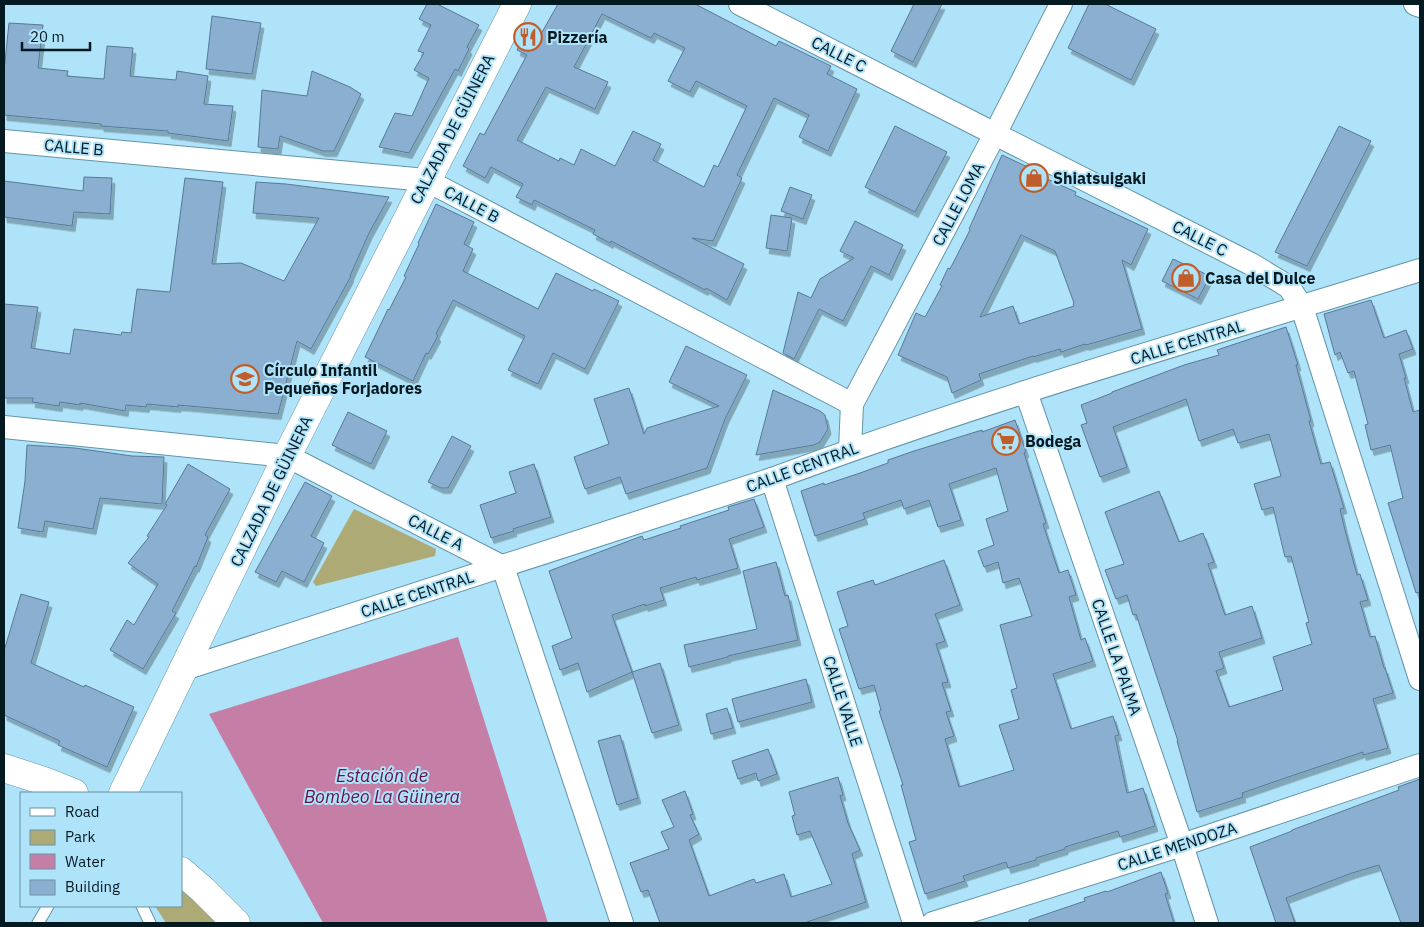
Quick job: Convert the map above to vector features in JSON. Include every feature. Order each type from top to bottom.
[{"type":"main road","name":"CALZADA DE GÜINERA","points":[[123,792],[287,456],[517,4]]},
{"type":"main road","points":[[4,768],[72,792]]},
{"type":"main road","points":[[182,873],[203,890],[236,923]]},
{"type":"street","name":"CALLE C","points":[[740,4],[1251,264],[1289,287],[1302,307],[1420,679]]},
{"type":"street","name":"CALLE LOMA","points":[[852,404],[995,134],[1061,4]]},
{"type":"street","points":[[1415,4],[1420,6]]},
{"type":"street","name":"CALLE B","points":[[4,141],[426,180],[852,404]]},
{"type":"street","name":"CALLE CENTRAL","points":[[184,669],[772,479],[850,450],[1026,392],[1420,270]]},
{"type":"street","name":"CALLE LA PALMA","points":[[1026,392],[1182,845],[1207,923]]},
{"type":"street","points":[[850,450],[852,404]]},
{"type":"street","name":"CALLE A","points":[[4,427],[287,456],[503,566]]},
{"type":"street","name":"CALLE VALLE","points":[[772,479],[914,923]]},
{"type":"street","points":[[503,566],[622,923]]},
{"type":"street","name":"CALLE MENDOZA","points":[[933,923],[1182,845],[1420,766]]},
{"type":"lane","points":[[38,923],[47,907]]},
{"type":"lane","points":[[142,907],[150,923]]},
{"type":"green space","points":[[354,509],[436,549],[435,556],[316,586],[313,582]]},
{"type":"green space","points":[[182,886],[220,923],[166,923],[156,907],[182,907]]},
{"type":"water","name":"Estación de Bombeo La Güinera","points":[[458,637],[548,923],[323,923],[209,714]]},
{"type":"building","points":[[427,4],[437,4],[479,25],[467,47],[469,49],[458,71],[455,69],[409,153],[379,147],[395,113],[412,116],[429,78],[414,70],[424,53],[418,51],[431,25],[419,19]]},
{"type":"building","points":[[558,4],[695,4],[776,46],[779,41],[831,66],[827,74],[857,89],[828,151],[799,137],[809,115],[774,98],[737,175],[742,178],[713,241],[692,238],[744,264],[727,300],[611,241],[610,243],[593,234],[595,230],[534,200],[532,205],[516,197],[523,184],[491,167],[485,178],[463,166],[480,133],[484,135],[527,55],[517,50],[528,28],[541,34]],"holes":[[[602,14],[651,38],[654,33],[685,48],[668,81],[690,92],[696,81],[747,106],[718,167],[714,165],[704,187],[653,160],[661,144],[633,131],[615,166],[581,149],[574,165],[560,158],[559,161],[517,140],[546,87],[595,109],[608,82],[574,67]]]},
{"type":"building","points":[[914,4],[942,4],[913,62],[891,51]]},
{"type":"building","points":[[1089,4],[1105,4],[1156,29],[1131,80],[1068,48]]},
{"type":"building","points":[[212,16],[261,23],[252,74],[206,69]]},
{"type":"building","points":[[9,23],[43,25],[38,68],[68,71],[67,76],[104,79],[107,46],[133,48],[130,76],[176,80],[177,71],[208,76],[204,104],[233,106],[228,141],[168,133],[168,131],[101,126],[101,124],[4,115],[4,71]]},
{"type":"building","points":[[312,71],[350,87],[361,94],[334,151],[323,151],[280,136],[278,149],[258,147],[262,90],[307,96]]},
{"type":"building","points":[[895,126],[947,152],[915,212],[865,187]]},
{"type":"building","points":[[1339,126],[1371,141],[1307,266],[1275,252]]},
{"type":"building","points":[[1002,155],[1047,176],[1045,178],[1076,192],[1075,195],[1148,229],[1131,265],[1122,260],[1142,329],[1061,352],[1060,349],[1033,356],[979,374],[981,380],[952,393],[947,377],[898,355],[916,313],[925,317],[969,229]],"holes":[[[1021,235],[1055,251],[1074,306],[1019,324],[1013,306],[980,317]]]},
{"type":"building","points":[[84,177],[112,178],[110,214],[74,212],[72,226],[4,217],[4,181],[83,191]]},
{"type":"building","points":[[185,178],[223,182],[212,264],[241,263],[284,281],[319,218],[253,213],[256,182],[389,197],[369,233],[351,276],[311,349],[297,341],[278,414],[147,404],[146,407],[126,405],[125,411],[80,403],[80,405],[60,402],[59,406],[32,402],[33,398],[4,398],[4,304],[38,307],[31,348],[70,354],[74,329],[121,335],[122,332],[131,333],[137,289],[170,292]]},
{"type":"building","points":[[790,187],[812,195],[803,219],[781,211]]},
{"type":"building","points":[[436,204],[474,222],[464,244],[473,249],[463,271],[538,309],[556,273],[619,301],[585,369],[553,353],[538,384],[508,370],[525,336],[453,300],[436,334],[438,336],[428,354],[426,353],[413,381],[365,357],[406,277],[404,276]]},
{"type":"building","points":[[771,215],[792,218],[787,251],[766,248]]},
{"type":"building","points":[[855,221],[903,245],[889,275],[871,266],[843,321],[819,309],[794,359],[783,353],[798,292],[811,298],[820,279],[854,258],[840,251]]},
{"type":"building","name":"Casa del Dulce","points":[[1173,259],[1210,276],[1198,299],[1162,281]]},
{"type":"building","points":[[1371,300],[1384,338],[1406,330],[1413,349],[1399,354],[1413,412],[1420,410],[1420,592],[1416,593],[1388,503],[1403,498],[1390,445],[1371,450],[1365,425],[1368,424],[1354,371],[1348,373],[1340,352],[1335,355],[1324,314]]},
{"type":"building","points":[[1286,327],[1298,365],[1296,365],[1321,464],[1330,462],[1344,508],[1340,509],[1345,530],[1357,575],[1360,574],[1368,600],[1360,602],[1370,637],[1375,636],[1393,693],[1373,699],[1388,748],[1363,755],[1363,752],[1294,775],[1242,793],[1243,797],[1197,812],[1178,741],[1136,614],[1133,615],[1127,595],[1116,599],[1105,570],[1124,564],[1105,512],[1159,491],[1179,542],[1203,533],[1214,562],[1208,564],[1225,615],[1252,606],[1262,638],[1219,652],[1224,668],[1216,671],[1229,707],[1283,690],[1273,657],[1312,644],[1306,623],[1309,622],[1291,556],[1285,557],[1273,507],[1262,510],[1254,484],[1281,476],[1269,434],[1238,443],[1233,429],[1199,441],[1186,399],[1113,427],[1127,467],[1100,477],[1081,425],[1087,423],[1081,405],[1184,365],[1219,355],[1217,350]]},
{"type":"building","points":[[686,346],[747,375],[725,419],[707,468],[626,494],[620,477],[585,489],[574,457],[609,444],[594,399],[629,388],[644,434],[647,428],[719,406],[669,382]]},
{"type":"building","points":[[773,390],[825,415],[828,429],[820,442],[814,445],[756,455]]},
{"type":"building","points":[[348,412],[387,431],[371,464],[332,445]]},
{"type":"building","points":[[1015,420],[1046,523],[1043,524],[1059,573],[1068,570],[1076,595],[1069,597],[1081,640],[1085,638],[1093,661],[1053,674],[1071,729],[1113,716],[1119,735],[1115,736],[1127,793],[1143,788],[1155,826],[1120,837],[1118,831],[1065,847],[1065,849],[1036,858],[1036,860],[1008,868],[1006,862],[963,876],[965,881],[925,894],[909,842],[916,840],[901,785],[903,785],[879,711],[881,710],[874,685],[859,689],[839,629],[848,626],[837,592],[873,580],[875,585],[944,560],[960,605],[935,614],[945,641],[936,644],[948,682],[942,683],[951,711],[946,712],[954,736],[945,739],[959,787],[1014,770],[999,725],[1019,719],[1011,690],[1017,688],[1000,625],[1032,616],[1019,578],[1003,583],[998,562],[984,567],[978,551],[994,545],[986,519],[1008,511],[996,468],[949,484],[961,520],[938,527],[929,500],[904,509],[901,500],[863,513],[865,519],[815,536],[801,491],[860,473],[914,451],[982,430],[982,432]]},
{"type":"building","points":[[452,436],[471,446],[448,488],[441,488],[428,482]]},
{"type":"building","points":[[27,445],[75,448],[132,456],[164,457],[162,504],[100,498],[93,529],[45,521],[43,532],[18,528],[25,481]]},
{"type":"building","points":[[188,464],[230,489],[205,535],[208,537],[196,567],[172,611],[176,613],[143,669],[110,650],[127,620],[134,625],[158,584],[128,563],[149,537],[147,536],[167,505],[165,504]]},
{"type":"building","points":[[534,464],[551,517],[491,538],[480,505],[516,493],[509,472]]},
{"type":"building","points":[[305,482],[332,496],[311,536],[324,543],[304,582],[282,571],[276,582],[255,572]]},
{"type":"building","points":[[754,499],[764,527],[729,539],[738,568],[697,580],[696,577],[660,588],[664,600],[612,615],[632,672],[587,692],[578,663],[560,670],[552,646],[572,638],[549,571],[642,536],[644,540],[681,528],[680,526],[729,510],[728,507]]},
{"type":"building","points":[[776,562],[785,596],[788,595],[798,640],[689,667],[684,645],[757,629],[743,571]]},
{"type":"building","points":[[21,594],[49,602],[31,663],[134,707],[107,767],[58,745],[60,741],[4,715],[4,651]]},
{"type":"building","points":[[660,663],[679,725],[652,733],[632,672]]},
{"type":"building","points":[[806,679],[812,702],[738,722],[732,699]]},
{"type":"building","points":[[727,708],[733,728],[711,734],[706,714]]},
{"type":"building","points":[[620,735],[638,798],[617,805],[598,741]]},
{"type":"building","points":[[768,749],[777,774],[758,781],[756,773],[738,779],[732,761]]},
{"type":"building","points":[[838,777],[843,795],[840,796],[848,823],[860,850],[852,854],[866,902],[804,923],[660,923],[648,890],[641,892],[630,863],[669,849],[661,832],[674,827],[662,800],[685,791],[693,814],[690,815],[699,834],[689,840],[709,896],[754,879],[756,883],[784,874],[791,897],[832,884],[810,831],[797,835],[792,816],[795,815],[789,792]]},
{"type":"building","points":[[1420,779],[1420,923],[1401,923],[1379,865],[1286,898],[1295,923],[1276,923],[1250,847],[1399,790],[1398,787]]},
{"type":"building","points":[[1161,872],[1168,893],[1165,894],[1174,923],[1029,923],[1029,920],[1085,901],[1084,898],[1107,892]]},
{"type":"place","name":"Pizzería","points":[[528,37]]},
{"type":"place","name":"Shiatsuigaki","points":[[1034,178]]},
{"type":"place","name":"Casa del Dulce","points":[[1186,278]]},
{"type":"place","name":"Círculo Infantil Pequeños Forjadores","points":[[245,379]]},
{"type":"place","name":"Bodega","points":[[1006,441]]}]
